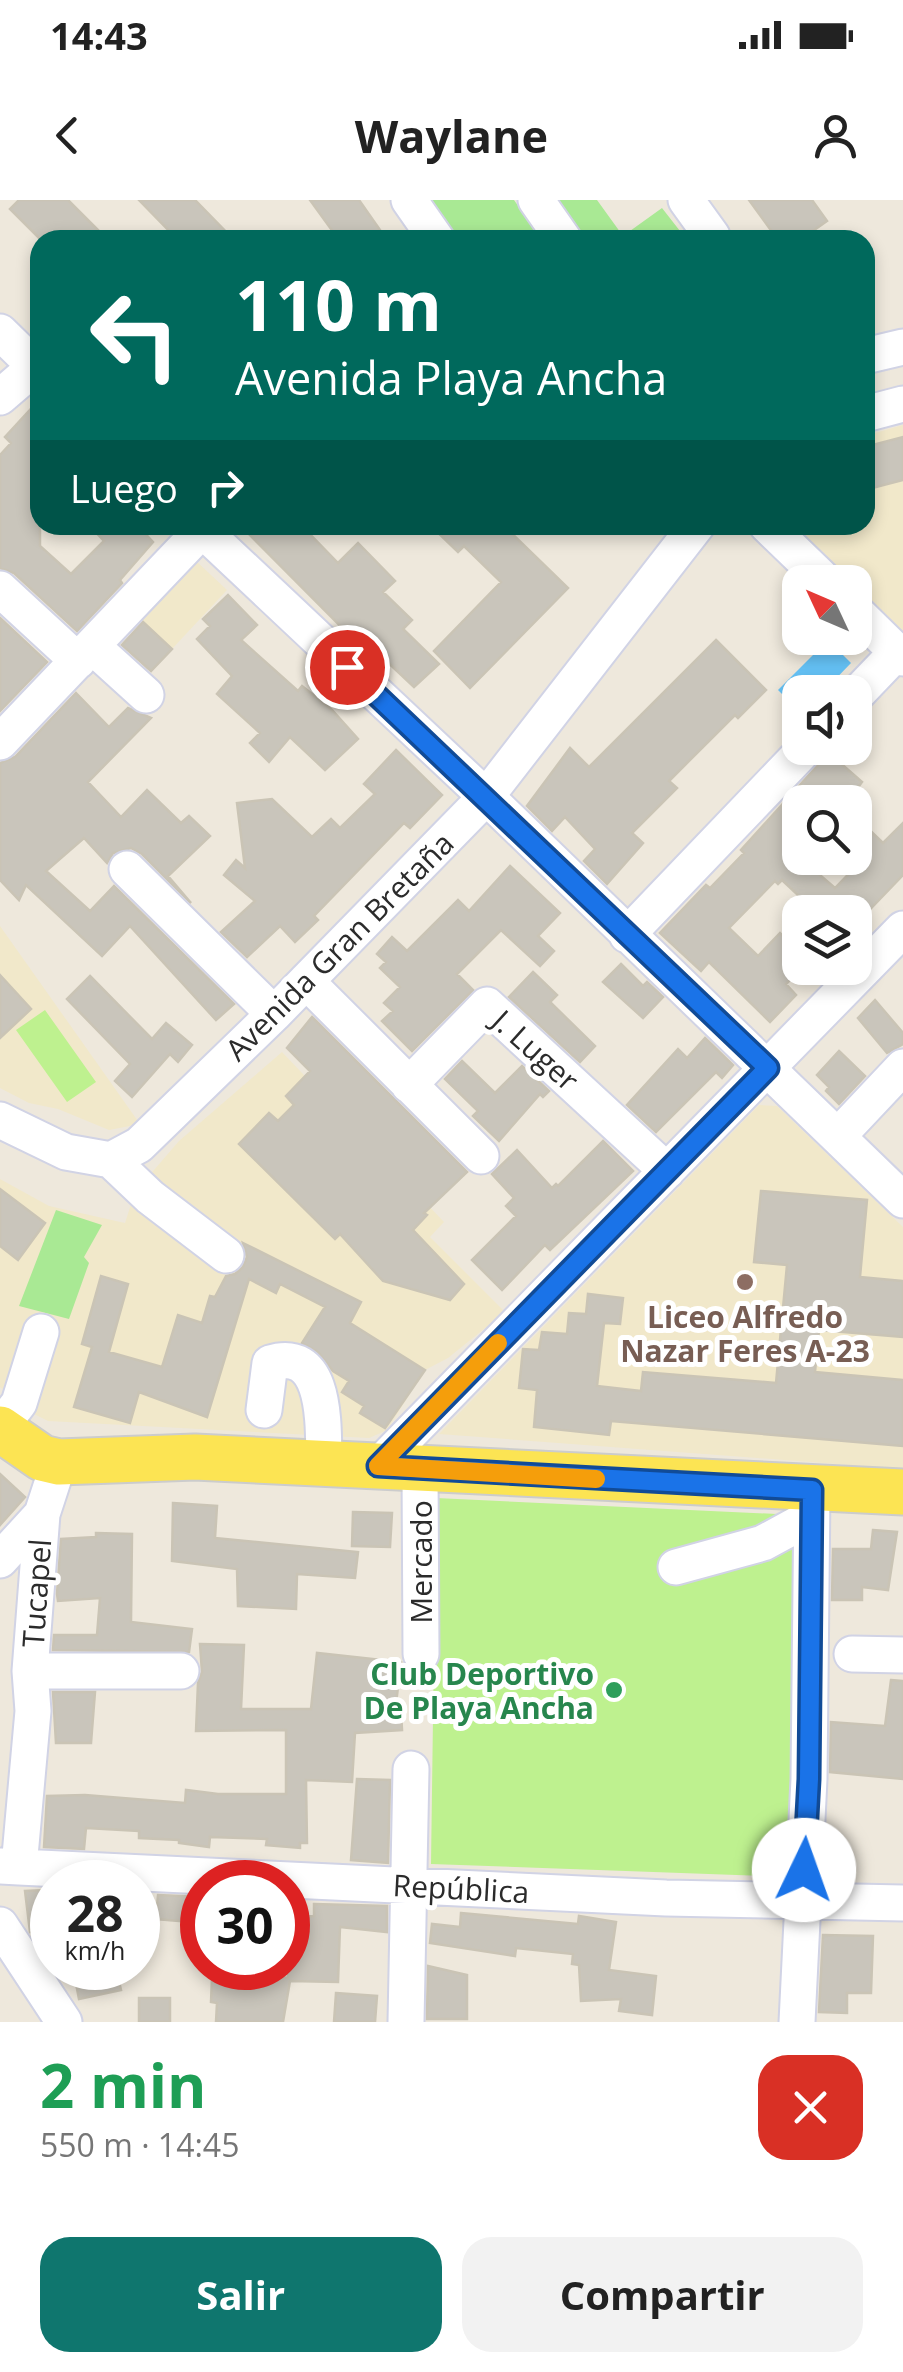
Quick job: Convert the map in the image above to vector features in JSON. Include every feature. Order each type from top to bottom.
[{"type":"main road","points":[[0,1428],[42,1458],[59,1462],[195,1457],[324,1463],[812,1504],[903,1491]]},
{"type":"street","points":[[409,200],[430,230]]},
{"type":"street","points":[[536,200],[557,230]]},
{"type":"street","points":[[686,200],[708,230]]},
{"type":"street","points":[[0,332],[30,361]]},
{"type":"street","points":[[875,354],[903,348]]},
{"type":"street","points":[[0,398],[30,375]]},
{"type":"street","points":[[875,411],[903,404]]},
{"type":"street","points":[[0,742],[194,535]]},
{"type":"street","points":[[207,535],[903,1200]]},
{"type":"street","name":"Avenida Gran Bretaña","points":[[111,1160],[139,1146],[485,798],[690,535]]},
{"type":"street","points":[[777,535],[808,565]]},
{"type":"street","points":[[0,588],[146,696]]},
{"type":"street","points":[[872,628],[900,655],[872,681]]},
{"type":"street","points":[[627,935],[790,765]]},
{"type":"street","points":[[127,869],[274,1014]]},
{"type":"street","points":[[399,1468],[667,1170],[903,929]]},
{"type":"street","points":[[306,980],[480,1156]]},
{"type":"street","name":"J. Luger","points":[[409,1085],[487,1005],[667,1170]]},
{"type":"street","points":[[838,1136],[903,1067]]},
{"type":"street","points":[[0,1120],[66,1152],[111,1160],[150,1197],[226,1255]]},
{"type":"street","points":[[0,1428],[19,1402],[41,1332]]},
{"type":"street","points":[[264,1410],[270,1363],[292,1360],[304,1366],[319,1389],[324,1463]]},
{"type":"street","points":[[0,1560],[42,1514],[59,1462]]},
{"type":"street","name":"Mercado","points":[[399,1468],[421,1654]]},
{"type":"street","points":[[676,1567],[762,1544],[812,1504]]},
{"type":"street","points":[[797,2022],[809,1779],[812,1504]]},
{"type":"street","name":"Tucapel","points":[[10,1867],[33,1711],[15,1677],[42,1514]]},
{"type":"street","points":[[852,1654],[903,1654]]},
{"type":"street","name":"Tucapel","points":[[15,1677],[181,1671]]},
{"type":"street","points":[[406,2022],[411,1769]]},
{"type":"street","name":"República","points":[[10,1867],[666,1898],[903,1902]]},
{"type":"street","points":[[0,1925],[64,2022]]},
{"type":"shaded area","points":[[903,425],[903,639],[872,608],[872,565],[830,565],[799,535],[875,535],[875,433]]},
{"type":"shaded area","points":[[195,560],[227,590],[172,649],[140,619]]},
{"type":"shaded area","points":[[0,926],[140,1124],[109,1130],[58,1109],[29,1103],[0,1088]]},
{"type":"shaded area","points":[[282,1052],[444,1222],[430,1237],[505,1312],[448,1358],[425,1370],[387,1430],[369,1438],[48,1421],[32,1413],[0,1387],[0,1179],[49,1206],[125,1223],[135,1192],[179,1141]]},
{"type":"shaded area","name":"Liceo Alfredo Nazar Feres A-23","points":[[759,1105],[777,1106],[903,1227],[903,1469],[439,1434]]},
{"type":"green space","points":[[421,200],[514,200],[535,230],[442,230]]},
{"type":"green space","points":[[553,200],[597,200],[619,230],[575,230]]},
{"type":"green space","points":[[662,208],[679,230],[631,230]]},
{"type":"green space","points":[[45,1010],[96,1082],[67,1102],[16,1030]]},
{"type":"green space","points":[[56,1210],[102,1225],[84,1257],[89,1263],[69,1319],[19,1306]]},
{"type":"green space","name":"Club Deportivo De Playa Ancha","points":[[436,1498],[797,1515],[791,1877],[431,1864]]},
{"type":"water","points":[[813,655],[843,655],[851,663],[839,675],[793,675]]},
{"type":"building","points":[[19,200],[68,200],[98,230],[31,230],[10,209]]},
{"type":"building","points":[[139,200],[195,200],[224,230],[168,230]]},
{"type":"building","points":[[310,200],[359,200],[380,230],[332,230]]},
{"type":"building","points":[[749,200],[812,200],[827,221],[814,230],[771,230]]},
{"type":"building","points":[[30,410],[30,535],[40,535],[40,546],[71,574],[104,541],[98,535],[146,535],[153,542],[120,580],[122,583],[77,631],[14,573],[0,568],[0,455],[11,443],[5,437]]},
{"type":"building","points":[[903,437],[903,480],[875,487],[875,444]]},
{"type":"building","points":[[250,535],[311,535],[338,563],[358,543],[395,581],[383,592],[412,620],[403,629],[439,664],[414,687],[379,654],[374,660]]},
{"type":"building","points":[[440,535],[513,535],[568,588],[470,688],[434,651],[501,582],[464,546],[458,552]]},
{"type":"building","points":[[228,595],[257,625],[241,640],[298,691],[302,686],[332,710],[358,739],[325,770],[290,737],[269,762],[250,743],[260,733],[217,694],[232,676],[197,639],[210,626],[203,619]]},
{"type":"building","points":[[0,618],[47,662],[0,711]]},
{"type":"building","points":[[143,622],[172,649],[151,671],[122,645]]},
{"type":"building","points":[[716,640],[766,690],[669,781],[677,788],[632,833],[643,843],[607,884],[584,861],[595,849],[565,817],[552,831],[527,806],[570,748],[589,767]]},
{"type":"building","points":[[76,693],[109,727],[128,708],[151,718],[88,782],[121,817],[147,790],[181,823],[189,816],[210,836],[168,876],[191,903],[142,854],[131,848],[113,853],[107,863],[84,838],[46,871],[90,911],[114,886],[234,1004],[216,1020],[130,926],[102,956],[26,885],[19,900],[0,880],[0,763],[15,757]]},
{"type":"building","points":[[396,750],[442,795],[410,828],[404,823],[314,916],[318,920],[295,942],[280,926],[247,957],[221,932],[255,901],[224,875],[236,860],[245,868],[237,803],[272,799],[312,837],[331,819],[340,828],[375,794],[364,784]]},
{"type":"building","points":[[818,765],[843,765],[862,782],[860,785],[800,785]]},
{"type":"building","points":[[782,805],[782,875],[820,875],[835,888],[848,875],[872,875],[872,832],[883,843],[903,823],[903,875],[872,907],[872,895],[798,895],[782,880],[778,884],[775,881],[729,928],[758,956],[782,935],[782,985],[796,995],[770,1022],[709,962],[701,971],[660,933],[706,885],[710,888],[744,853],[741,850]]},
{"type":"building","points":[[510,866],[560,913],[538,936],[554,951],[540,966],[501,930],[457,974],[473,990],[412,1051],[382,1021],[393,1011],[384,1003],[400,987],[380,968],[386,962],[377,954],[392,937],[407,951],[458,900],[469,911]]},
{"type":"building","points":[[621,964],[643,986],[647,982],[663,997],[643,1018],[603,982]]},
{"type":"building","points":[[533,972],[557,995],[550,1002],[595,1046],[580,1062],[509,997]]},
{"type":"building","points":[[0,975],[31,1009],[0,1038]]},
{"type":"building","points":[[90,976],[152,1039],[166,1023],[192,1045],[178,1062],[170,1054],[132,1097],[115,1081],[130,1064],[67,999]]},
{"type":"building","points":[[875,1000],[903,1033],[903,1044],[887,1053],[858,1018]]},
{"type":"building","points":[[312,1017],[467,1172],[424,1213],[427,1215],[413,1230],[464,1284],[450,1300],[383,1281],[340,1234],[335,1239],[239,1144],[269,1113],[278,1121],[294,1105],[286,1096],[310,1071],[287,1048]]},
{"type":"building","points":[[705,1038],[733,1065],[722,1078],[716,1072],[656,1132],[627,1105],[678,1049],[687,1058]]},
{"type":"building","points":[[839,1051],[865,1076],[839,1104],[817,1075]]},
{"type":"building","points":[[462,1061],[495,1093],[522,1066],[549,1091],[543,1097],[540,1094],[499,1141],[473,1116],[478,1111],[445,1079]]},
{"type":"building","points":[[603,1141],[633,1171],[550,1250],[545,1245],[502,1290],[472,1260],[516,1216],[506,1206],[514,1198],[492,1174],[517,1150],[552,1188]]},
{"type":"building","points":[[0,1189],[45,1223],[18,1260],[0,1246]]},
{"type":"building","points":[[761,1191],[867,1200],[860,1277],[903,1281],[903,1337],[819,1330],[815,1372],[903,1380],[903,1446],[611,1421],[609,1435],[534,1427],[537,1390],[519,1388],[523,1349],[539,1350],[542,1332],[567,1334],[569,1313],[586,1314],[588,1294],[623,1298],[620,1324],[604,1323],[597,1386],[641,1391],[643,1372],[776,1383],[787,1265],[754,1262]]},
{"type":"building","points":[[243,1243],[361,1302],[350,1323],[425,1370],[385,1428],[360,1413],[364,1406],[342,1392],[349,1381],[333,1371],[318,1352],[302,1343],[325,1307],[280,1284],[276,1293],[249,1279],[207,1417],[139,1392],[130,1423],[74,1407],[92,1347],[82,1344],[101,1276],[128,1284],[109,1352],[162,1367],[178,1315],[202,1323],[210,1296],[215,1297],[226,1276],[243,1267],[247,1257]]},
{"type":"building","points":[[0,1474],[25,1497],[0,1525]]},
{"type":"building","points":[[173,1503],[217,1506],[215,1538],[358,1552],[355,1578],[297,1574],[296,1609],[238,1606],[237,1569],[172,1561]]},
{"type":"building","points":[[353,1512],[392,1513],[390,1547],[352,1546]]},
{"type":"building","points":[[873,1530],[897,1532],[888,1590],[862,1587],[862,1600],[832,1600],[833,1549],[871,1549]]},
{"type":"building","points":[[96,1533],[132,1534],[131,1622],[192,1629],[189,1652],[53,1650],[54,1635],[97,1635],[100,1598],[58,1601],[57,1594],[61,1539],[96,1537]]},
{"type":"building","points":[[200,1644],[244,1645],[241,1709],[311,1709],[317,1653],[401,1662],[395,1712],[401,1711],[402,1730],[355,1733],[352,1782],[306,1780],[307,1843],[300,1843],[300,1848],[266,1845],[267,1839],[210,1837],[209,1847],[179,1840],[139,1838],[139,1831],[86,1828],[84,1849],[44,1847],[47,1796],[185,1803],[186,1790],[286,1794],[286,1730],[196,1731],[202,1672]]},
{"type":"building","points":[[891,1680],[903,1681],[903,1779],[830,1772],[831,1722],[885,1726]]},
{"type":"building","points":[[53,1692],[95,1692],[91,1743],[56,1743]]},
{"type":"building","points":[[357,1779],[390,1780],[388,1863],[351,1860]]},
{"type":"building","points":[[25,1891],[30,1891],[30,1932]]},
{"type":"building","points":[[160,1895],[180,1896],[180,1921],[160,1919]]},
{"type":"building","points":[[314,1904],[387,1906],[387,1932],[340,1927],[338,1982],[310,1981],[310,1916],[314,1916]]},
{"type":"building","points":[[461,1913],[578,1924],[579,1916],[616,1922],[609,1970],[656,1976],[652,2015],[619,2011],[621,1999],[581,2001],[579,1965],[572,1964],[573,1954],[516,1948],[515,1956],[430,1943],[432,1924],[460,1927]]},
{"type":"building","points":[[823,1935],[873,1936],[871,1993],[847,1993],[847,2013],[819,2012]]},
{"type":"building","points":[[428,1966],[467,1975],[467,2019],[427,2019]]},
{"type":"building","points":[[77,1990],[121,1990],[79,1999]]},
{"type":"building","points":[[211,1990],[288,1990],[283,2022],[216,2022],[217,2003],[211,2002]]},
{"type":"building","points":[[336,1993],[377,1996],[375,2022],[334,2022]]},
{"type":"building","points":[[139,1998],[170,1998],[170,2022],[139,2022]]},
{"type":"slow traffic","points":[[498,1343],[378,1466],[596,1479]]},
{"type":"place","name":"Liceo Alfredo Nazar Feres A-23","points":[[745,1282]]},
{"type":"place","name":"Club Deportivo De Playa Ancha","points":[[614,1690]]},
{"type":"route","points":[[347,667],[768,1068],[378,1466],[812,1490],[809,1779],[804,1870]]}]
